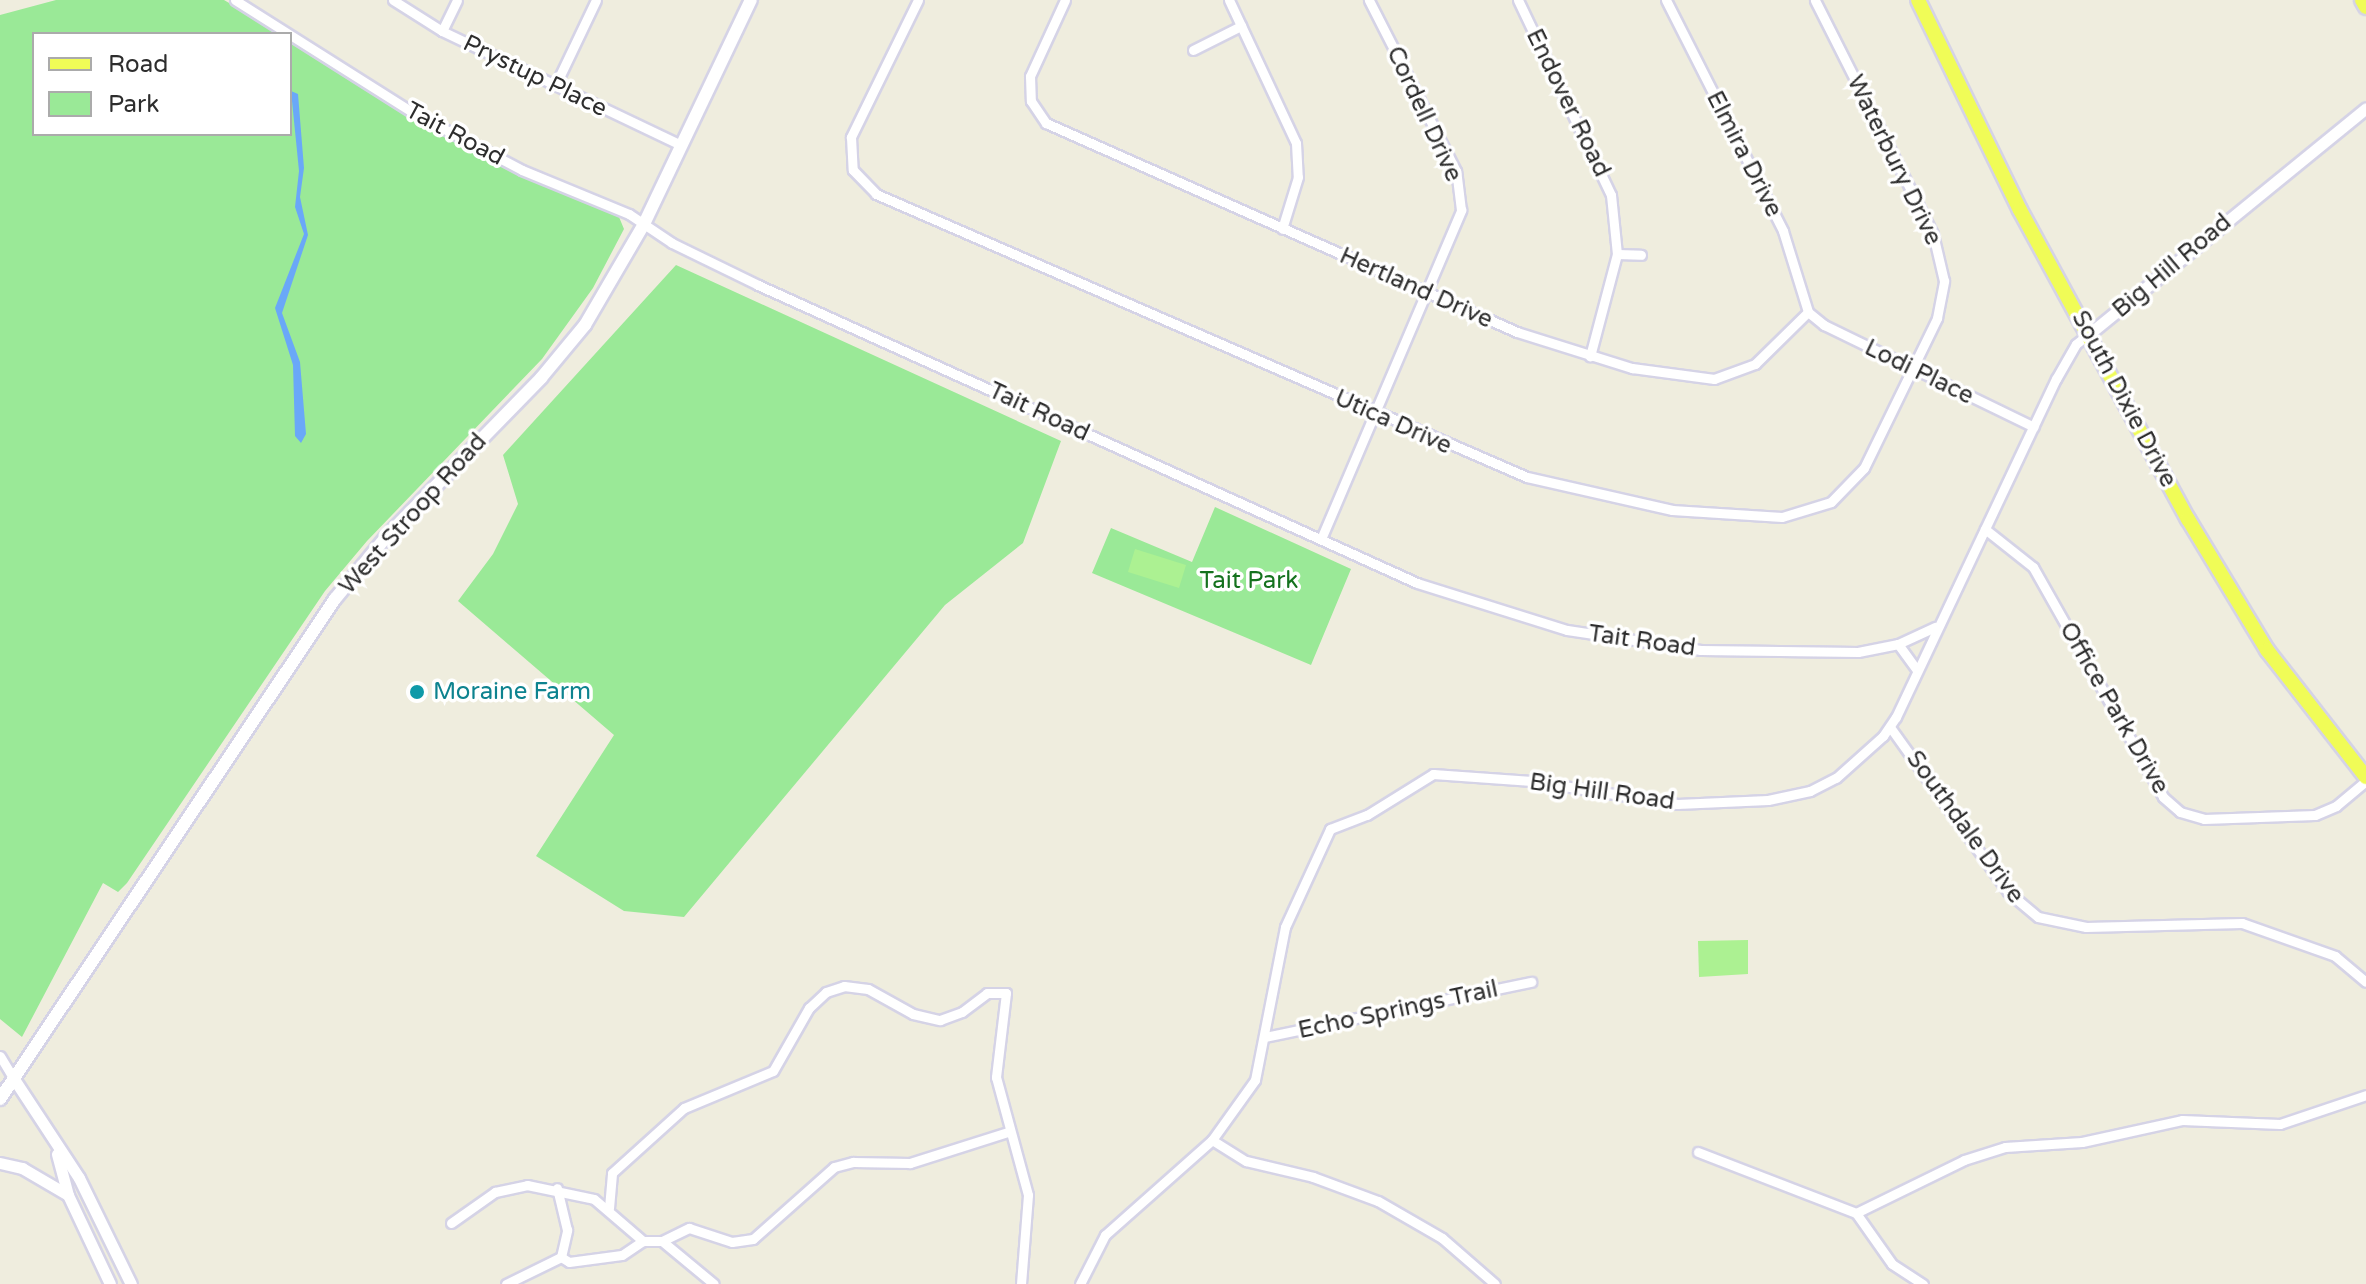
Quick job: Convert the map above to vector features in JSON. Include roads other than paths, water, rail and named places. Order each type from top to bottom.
[{"type":"main road","name":"West Stroop Road","points":[[0,1099],[335,599],[387,536],[564,352],[607,291],[644,224],[751,0]]},
{"type":"main road","name":"South Dixie Drive","points":[[1918,0],[2020,210],[2170,487],[2267,650],[2366,779]]},
{"type":"main road","points":[[2362,0],[2366,7]]},
{"type":"street","name":"Tait Road","points":[[235,0],[286,32]]},
{"type":"street","name":"Prystup Place","points":[[393,0],[442,31],[681,145]]},
{"type":"street","points":[[442,31],[457,0]]},
{"type":"street","points":[[555,86],[596,0]]},
{"type":"street","name":"Utica Drive","points":[[918,0],[851,137],[850,156],[860,181],[876,194],[1477,459],[1578,491],[1672,510],[1782,517],[1823,506],[1854,483],[1912,368]]},
{"type":"street","name":"Hertland Drive","points":[[1065,0],[1033,66],[1031,101],[1046,123],[1517,332],[1590,356],[1670,375],[1727,376],[1755,364],[1808,312]]},
{"type":"street","points":[[1229,0],[1296,143],[1298,177],[1282,229]]},
{"type":"street","name":"Cordell Drive","points":[[1321,539],[1458,223],[1460,183],[1369,0]]},
{"type":"street","name":"Endover Road","points":[[1518,0],[1606,178],[1617,254],[1590,356]]},
{"type":"street","name":"Elmira Drive","points":[[1666,0],[1783,231],[1808,312]]},
{"type":"street","name":"Waterbury Drive","points":[[1815,0],[1939,248],[1942,301],[1912,368]]},
{"type":"street","points":[[1193,50],[1241,26]]},
{"type":"street","name":"Tait Road","points":[[292,36],[412,112],[522,170],[644,224],[672,243],[758,285],[1321,539],[1470,602],[1630,641],[1771,653],[1858,652],[1898,644],[1935,627]]},
{"type":"street","name":"Big Hill Road","points":[[1080,1284],[1105,1235],[1212,1140],[1255,1080],[1285,927],[1325,835],[1336,825],[1367,815],[1422,777],[1445,773],[1532,781],[1677,804],[1768,800],[1810,791],[1836,778],[1890,727],[1935,627],[2076,344],[2366,108]]},
{"type":"street","points":[[1617,254],[1641,255]]},
{"type":"street","name":"Lodi Place","points":[[1808,312],[1912,368],[2034,427]]},
{"type":"street","name":"Office Park Drive","points":[[1985,529],[2033,567],[2163,797],[2180,812],[2204,819],[2315,815],[2336,806],[2366,779]]},
{"type":"street","points":[[1898,644],[1917,670]]},
{"type":"street","name":"Southdale Drive","points":[[1890,727],[2008,892],[2038,917],[2078,927],[2242,923],[2335,956],[2366,982]]},
{"type":"street","name":"Echo Springs Trail","points":[[1265,1037],[1531,982]]},
{"type":"street","points":[[609,1208],[612,1173],[684,1108],[773,1071],[809,1008],[835,988],[868,989],[913,1014],[940,1020],[962,1012],[987,993],[1006,993],[996,1077],[1008,1132],[1028,1195],[1021,1284]]},
{"type":"street","points":[[0,1056],[54,1146],[79,1178],[131,1284]]},
{"type":"street","points":[[1856,1213],[1964,1160],[2005,1147],[2082,1142],[2182,1120],[2280,1124],[2366,1095]]},
{"type":"street","points":[[561,1257],[569,1262],[622,1255],[643,1241],[662,1241],[689,1228],[732,1242],[753,1239],[834,1167],[853,1162],[910,1163],[1008,1132]]},
{"type":"street","points":[[1212,1140],[1246,1161],[1313,1177],[1378,1201],[1442,1238],[1495,1284]]},
{"type":"street","points":[[54,1146],[68,1195],[110,1284]]},
{"type":"street","points":[[1698,1152],[1856,1213],[1892,1264],[1923,1284]]},
{"type":"street","points":[[0,1163],[22,1168],[68,1195]]},
{"type":"street","points":[[451,1223],[510,1187],[557,1188],[609,1208],[643,1241]]},
{"type":"street","points":[[557,1188],[567,1220],[561,1257]]},
{"type":"street","points":[[662,1241],[714,1284]]},
{"type":"street","points":[[506,1284],[561,1257]]},
{"type":"water","points":[[292,91],[298,94],[304,168],[300,197],[308,235],[282,313],[300,362],[306,434],[301,443],[295,436],[293,365],[275,308],[304,234],[295,207],[299,171]]},
{"type":"place","name":"Moraine Farm","points":[[417,692]]},
{"type":"park label","name":"Tait Park","points":[[1249,581]]}]
